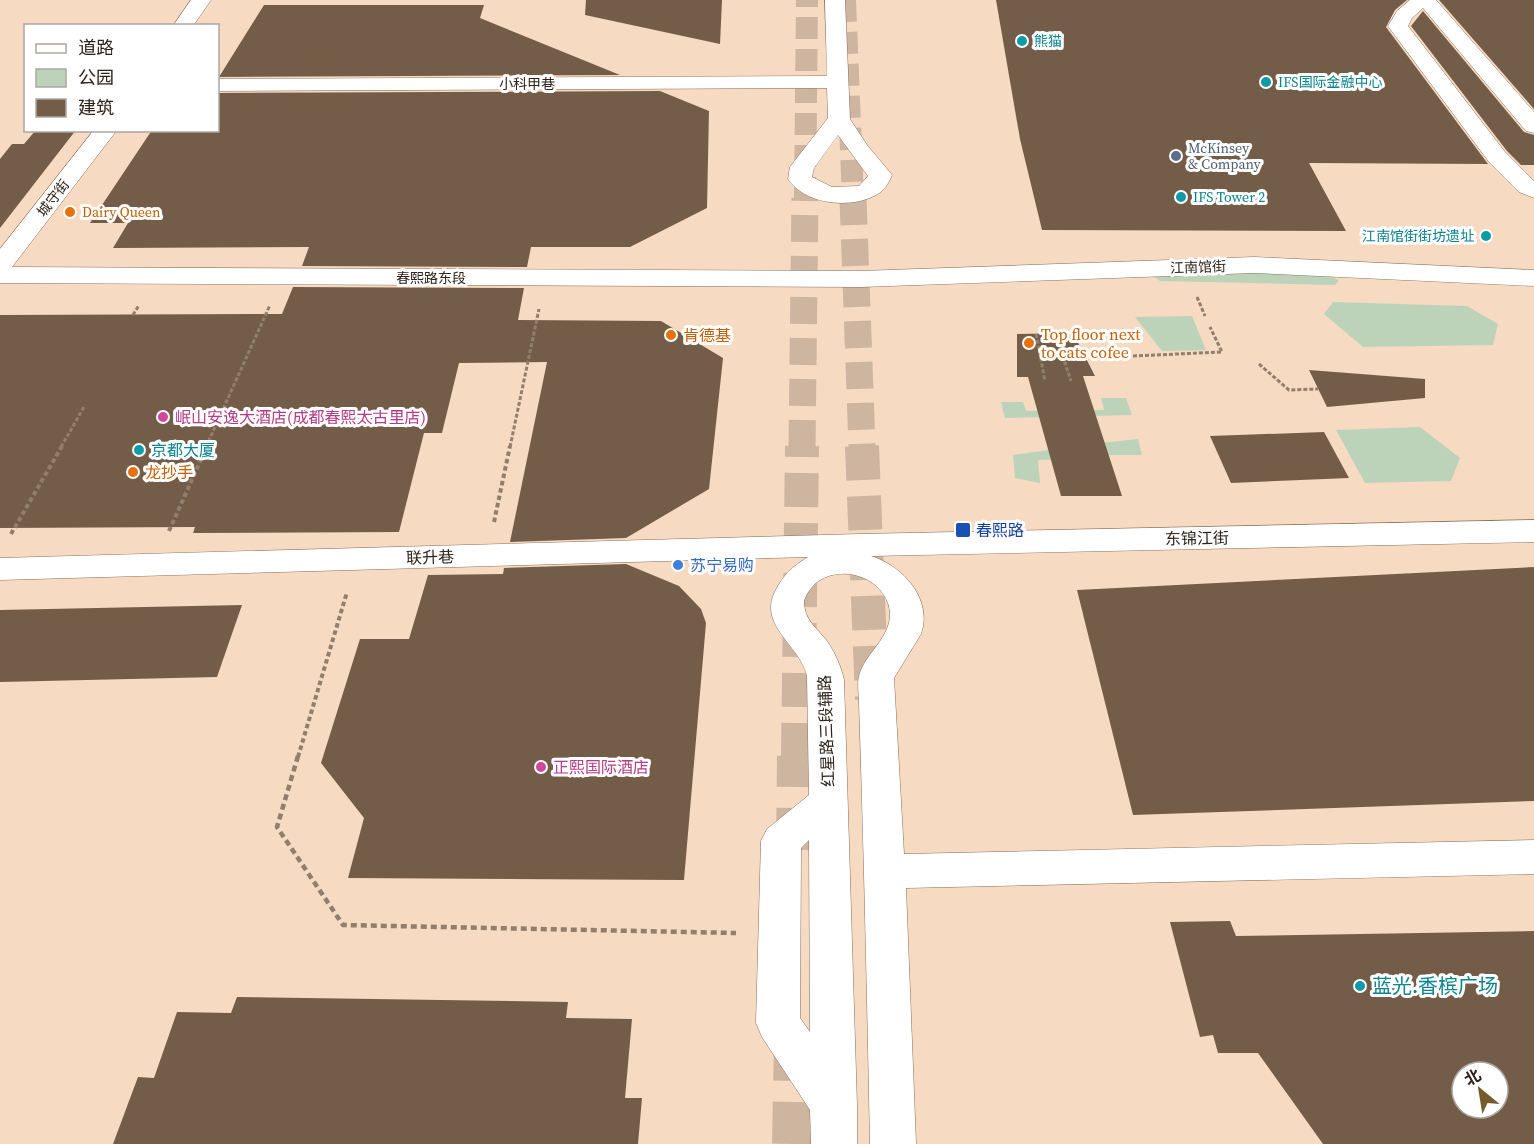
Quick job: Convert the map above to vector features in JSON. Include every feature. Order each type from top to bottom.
[{"type":"street","points":[[184,24],[201,0]]},
{"type":"street","points":[[835,0],[839,119]]},
{"type":"street","points":[[1534,126],[1423,0],[1404,15],[1398,26],[1497,157],[1527,187],[1534,190]]},
{"type":"street","name":"小科甲巷","points":[[219,85],[837,82]]},
{"type":"street","name":"城守街","points":[[0,266],[104,132]]},
{"type":"street","name":"江南馆街","points":[[861,279],[1254,265],[1534,278]]},
{"type":"street","name":"春熙路东段","points":[[0,275],[861,279]]},
{"type":"street","name":"东锦江街","points":[[860,545],[1534,531]]},
{"type":"street","name":"联升巷","points":[[3,556],[154,565],[860,545]]},
{"type":"street","name":"红星路三段辅路","points":[[834,1125],[826,680],[823,665],[789,617],[786,603],[795,583],[811,568],[834,561],[848,561],[868,566],[889,578],[899,588],[905,609],[906,627],[898,644],[879,668],[876,678],[885,871],[893,1144]]},
{"type":"street","points":[[828,801],[781,841],[778,1023],[834,1125]]},
{"type":"street","points":[[885,871],[1534,857]]},
{"type":"path","points":[[154,565],[283,277]]},
{"type":"path","points":[[487,555],[545,279]]},
{"type":"path","points":[[1198,300],[1205,316]]},
{"type":"path","points":[[1133,356],[1222,352],[1210,327]]},
{"type":"path","points":[[1055,333],[1071,381]]},
{"type":"path","points":[[1036,334],[1045,381]]},
{"type":"path","points":[[1259,364],[1289,390],[1318,388]]},
{"type":"path","points":[[3,556],[84,407]]},
{"type":"path","points":[[357,559],[277,827],[343,925],[780,934]]},
{"type":"green space","points":[[1157,271],[1330,275],[1339,281],[1335,285],[1160,281],[1153,276]]},
{"type":"green space","points":[[1333,302],[1467,306],[1498,324],[1493,345],[1363,347],[1324,314]]},
{"type":"green space","points":[[1192,316],[1206,350],[1162,351],[1135,317]]},
{"type":"green space","points":[[1101,398],[1126,398],[1132,415],[1005,418],[1001,402],[1023,402],[1026,411],[1104,410]]},
{"type":"green space","points":[[1420,427],[1460,458],[1451,481],[1365,483],[1336,430]]},
{"type":"green space","points":[[1138,439],[1142,455],[1094,455],[1092,444]]},
{"type":"green space","points":[[1072,447],[1074,459],[1038,460],[1040,483],[1015,478],[1013,455]]},
{"type":"building","points":[[586,0],[722,0],[720,44],[585,15]]},
{"type":"building","name":"IFS国际金融中心","points":[[996,0],[1407,0],[1395,10],[1386,27],[1488,164],[1309,163],[1346,231],[1042,230],[1020,139]]},
{"type":"building","points":[[1439,0],[1534,0],[1534,109]]},
{"type":"building","points":[[264,5],[484,5],[480,18],[620,75],[219,77]]},
{"type":"building","points":[[1423,11],[1524,132],[1534,135],[1534,165],[1521,165],[1507,151],[1411,26]]},
{"type":"building","points":[[660,91],[709,111],[707,208],[630,247],[531,247],[527,267],[302,266],[309,247],[113,248],[128,223],[90,223],[151,132],[219,132],[219,93]]},
{"type":"building","points":[[34,132],[74,132],[0,228],[0,159],[12,144],[24,144]]},
{"type":"building","points":[[293,287],[524,288],[518,320],[661,321],[723,358],[709,489],[626,538],[510,542],[547,362],[459,363],[442,433],[424,433],[399,532],[193,533],[195,527],[0,528],[0,315],[282,314]]},
{"type":"building","points":[[1073,333],[1095,376],[1083,376],[1122,496],[1061,496],[1028,377],[1017,377],[1017,334]]},
{"type":"building","points":[[1309,370],[1425,379],[1425,398],[1327,407]]},
{"type":"building","points":[[1324,432],[1349,478],[1231,483],[1210,436]]},
{"type":"building","points":[[626,564],[679,586],[701,609],[706,623],[684,880],[348,878],[364,818],[321,763],[360,639],[409,639],[428,575],[503,574],[504,568]]},
{"type":"building","points":[[1534,567],[1534,801],[1133,815],[1077,590]]},
{"type":"building","points":[[242,605],[217,677],[0,682],[0,610]]},
{"type":"building","name":"蓝光.香槟广场","points":[[1230,921],[1236,936],[1534,931],[1534,1144],[1323,1144],[1258,1053],[1218,1053],[1213,1035],[1200,1037],[1170,922]]},
{"type":"building","points":[[237,997],[568,1002],[566,1018],[632,1019],[625,1098],[642,1098],[638,1144],[113,1144],[138,1077],[154,1078],[177,1012],[231,1013]]},
{"type":"tunnel","points":[[805,199],[807,0]]},
{"type":"tunnel","points":[[845,0],[853,199]]},
{"type":"tunnel","points":[[802,447],[805,198]]},
{"type":"tunnel","points":[[853,198],[862,447]]},
{"type":"tunnel","points":[[798,757],[802,446]]},
{"type":"tunnel","points":[[862,446],[872,699]]},
{"type":"tunnel","points":[[797,850],[798,756]]},
{"type":"tunnel","points":[[793,1144],[795,1043]]},
{"type":"place","name":"熊猫","points":[[1022,41]]},
{"type":"place","name":"IFS国际金融中心","points":[[1266,82]]},
{"type":"place","name":"McKinsey & Company","points":[[1176,156]]},
{"type":"place","name":"IFS Tower 2","points":[[1181,197]]},
{"type":"place","name":"Dairy Queen","points":[[70,212]]},
{"type":"place","name":"江南馆街街坊遗址","points":[[1486,236]]},
{"type":"place","name":"肯德基","points":[[671,335]]},
{"type":"place","name":"Top floor next to cats cofee","points":[[1029,343]]},
{"type":"place","name":"岷山安逸大酒店(成都春熙太古里店)","points":[[163,417]]},
{"type":"place","name":"京都大厦","points":[[139,450]]},
{"type":"place","name":"龙抄手","points":[[133,472]]},
{"type":"place","name":"春熙路","points":[[963,530]]},
{"type":"place","name":"苏宁易购","points":[[678,565]]},
{"type":"place","name":"正熙国际酒店","points":[[541,767]]},
{"type":"place","name":"蓝光.香槟广场","points":[[1360,986]]}]
